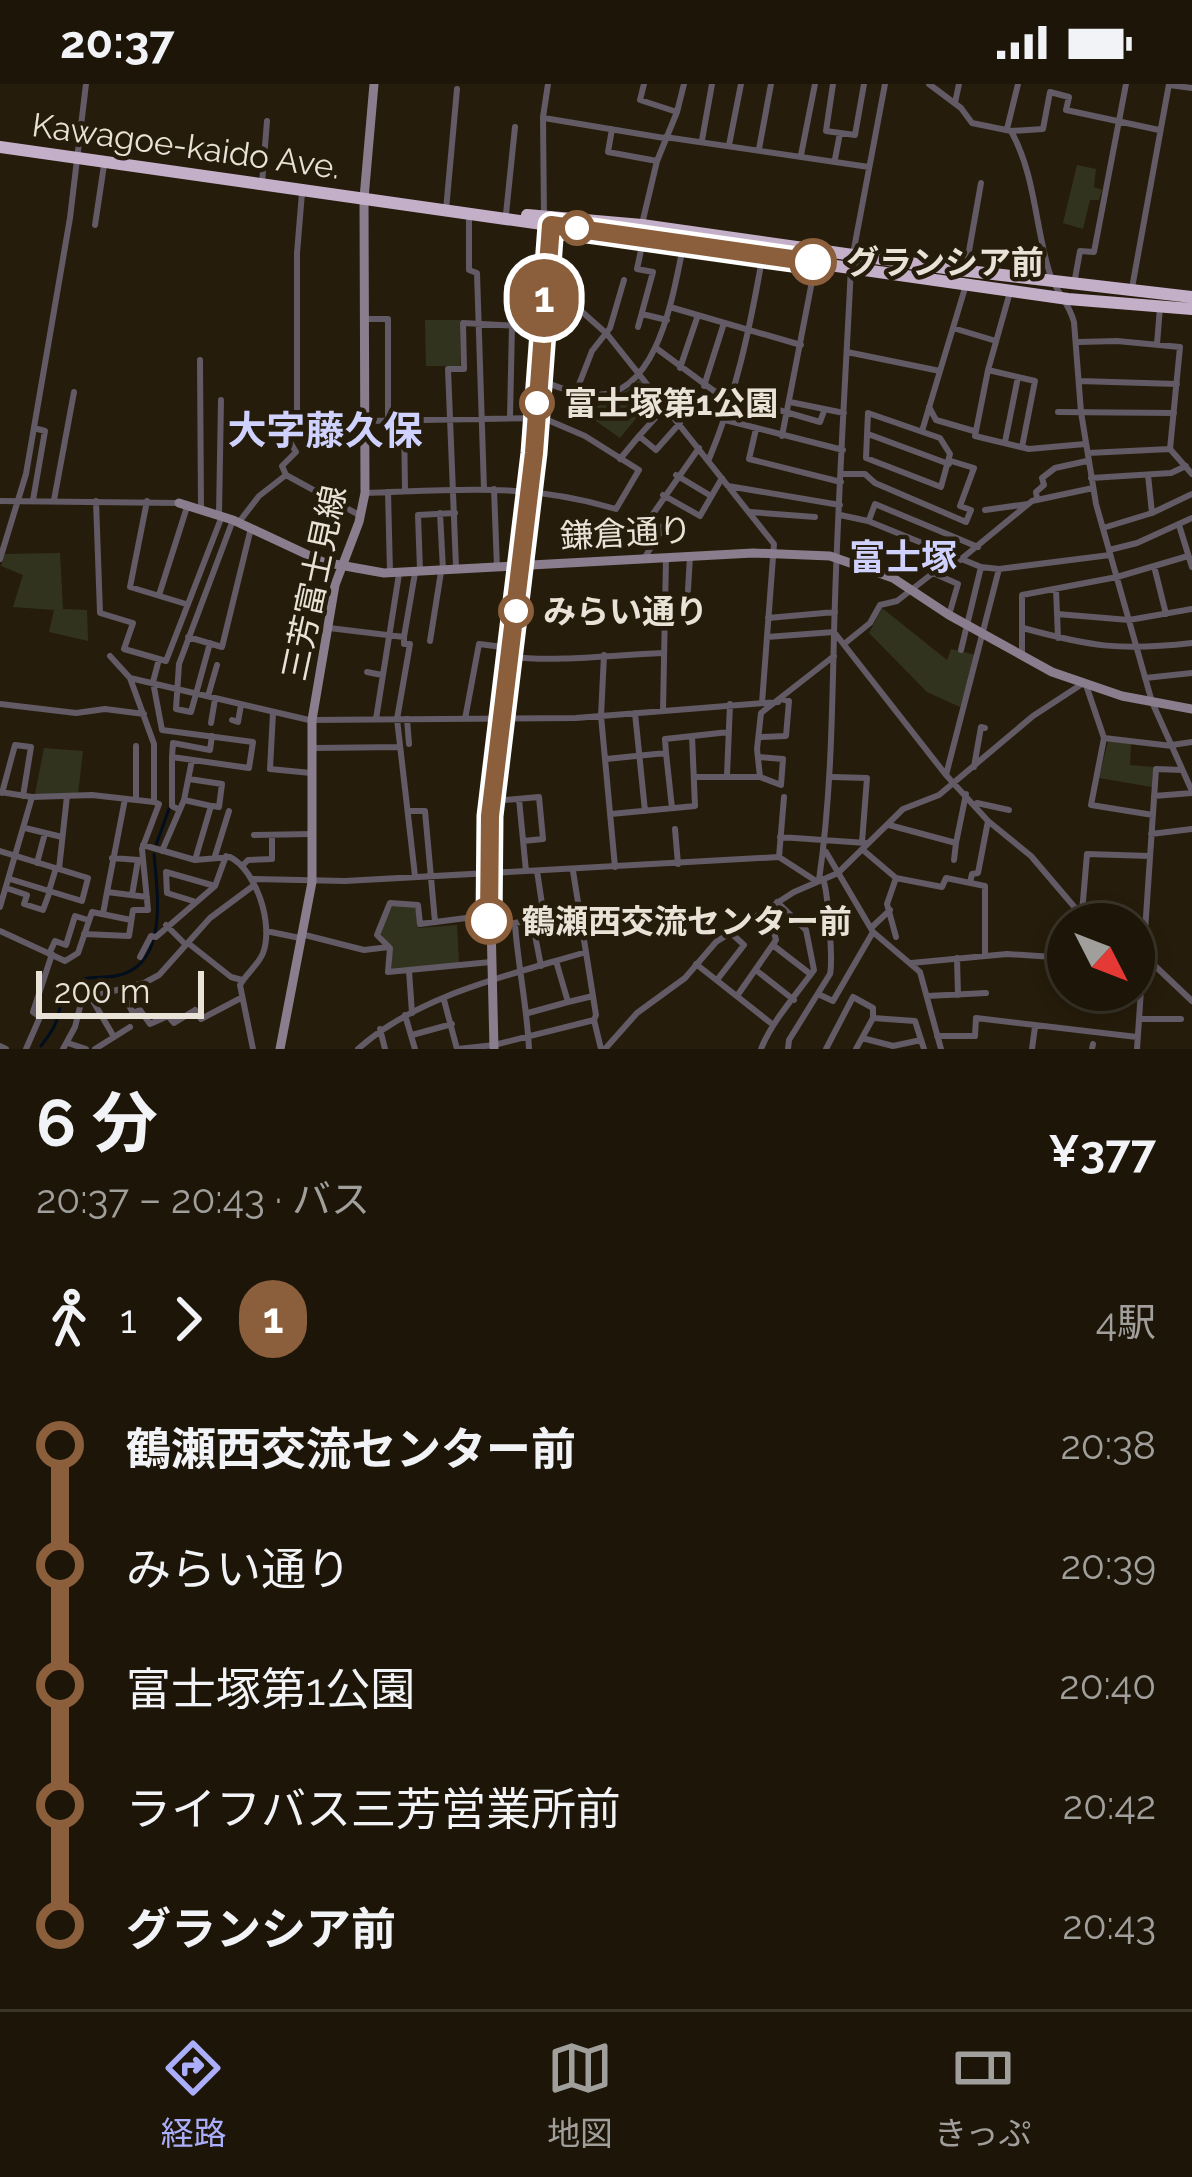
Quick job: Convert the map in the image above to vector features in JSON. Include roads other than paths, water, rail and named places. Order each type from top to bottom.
[{"type":"highway","name":"Kawagoe-kaido Ave.","points":[[0,147],[477,214]]},
{"type":"highway","points":[[477,214],[547,220]]},
{"type":"highway","points":[[477,214],[506,214],[966,278],[1053,281],[1191,305]]},
{"type":"highway","points":[[643,232],[763,255],[852,261]]},
{"type":"highway","points":[[966,278],[1011,291],[1068,299],[1191,305]]},
{"type":"street","points":[[0,559],[21,500],[30,453],[86,84]]},
{"type":"street","name":"三芳富士見線","points":[[280,1049],[312,882],[312,720],[341,567],[365,493],[364,198],[374,84]]},
{"type":"street","points":[[494,1047],[488,873],[537,417],[547,220],[543,117],[548,84]]},
{"type":"street","points":[[644,84],[640,100],[677,112]]},
{"type":"street","points":[[638,328],[652,272],[637,269],[643,232],[657,161],[683,85],[672,84]]},
{"type":"street","points":[[702,141],[712,84]]},
{"type":"street","points":[[729,145],[741,84]]},
{"type":"street","points":[[759,149],[771,84]]},
{"type":"street","points":[[801,155],[815,84]]},
{"type":"street","points":[[833,84],[826,130],[855,135],[864,84]]},
{"type":"street","points":[[819,880],[832,776],[852,261],[885,84]]},
{"type":"street","points":[[929,84],[972,123],[1009,130],[1043,129],[1050,92],[1069,97],[1066,110],[1160,130]]},
{"type":"street","points":[[955,104],[958,84]]},
{"type":"street","points":[[1018,84],[1009,130],[1033,192],[1053,281],[1068,299],[1078,342],[1081,412],[1093,488],[1152,703],[1192,792],[1154,796]]},
{"type":"street","points":[[1074,284],[1080,250],[1094,252],[1126,84]]},
{"type":"street","points":[[1132,292],[1169,85],[1192,88]]},
{"type":"street","points":[[446,209],[458,89]]},
{"type":"street","points":[[543,117],[868,167]]},
{"type":"street","points":[[262,183],[267,122]]},
{"type":"street","points":[[506,214],[514,127]]},
{"type":"street","points":[[611,129],[608,152],[657,161]]},
{"type":"street","points":[[835,160],[840,133]]},
{"type":"street","points":[[95,225],[104,161]]},
{"type":"street","points":[[922,431],[966,278],[981,183]]},
{"type":"street","points":[[302,190],[297,253],[297,416],[287,417],[296,452],[282,466],[286,475],[361,516]]},
{"type":"street","points":[[477,214],[466,242],[469,270],[477,273],[484,488]]},
{"type":"street","points":[[538,381],[592,395],[626,386],[655,348],[667,320],[684,243]]},
{"type":"street","points":[[709,459],[750,330],[763,255]]},
{"type":"street","points":[[782,436],[815,262]]},
{"type":"street","points":[[576,392],[592,351],[608,334],[624,280]]},
{"type":"street","points":[[1011,291],[975,436],[1022,447],[1086,453],[1170,449]]},
{"type":"street","points":[[544,296],[571,302],[608,334],[774,544],[762,703]]},
{"type":"street","points":[[670,307],[801,345]]},
{"type":"street","points":[[1157,344],[1160,307]]},
{"type":"street","points":[[642,314],[667,320]]},
{"type":"street","points":[[680,368],[698,315]]},
{"type":"street","points":[[364,319],[388,319],[388,420]]},
{"type":"street","points":[[456,571],[448,370],[464,369],[463,322],[541,327]]},
{"type":"street","points":[[704,386],[724,322]]},
{"type":"street","points":[[510,418],[512,325]]},
{"type":"street","points":[[953,328],[996,341]]},
{"type":"street","points":[[1078,342],[1180,347],[1170,449],[1192,474]]},
{"type":"street","points":[[655,348],[704,386],[732,397],[820,422],[824,411]]},
{"type":"street","points":[[847,352],[940,371]]},
{"type":"street","points":[[200,360],[201,508]]},
{"type":"street","points":[[988,370],[1035,381],[1022,447]]},
{"type":"street","points":[[1005,442],[1018,377]]},
{"type":"street","points":[[1079,381],[1177,384]]},
{"type":"street","points":[[54,500],[74,392]]},
{"type":"street","points":[[210,644],[191,712],[176,709],[174,688],[228,518],[221,400]]},
{"type":"street","points":[[790,402],[844,413]]},
{"type":"street","points":[[620,459],[667,405]]},
{"type":"street","points":[[928,407],[936,420],[974,430]]},
{"type":"street","points":[[1058,412],[1174,412]]},
{"type":"street","points":[[866,458],[941,487],[950,462],[940,438],[868,413],[867,434],[866,458],[866,474],[875,483],[966,522],[971,511],[960,506],[974,468],[950,462],[867,434]]},
{"type":"street","points":[[365,421],[537,417],[585,436],[639,470],[616,509],[530,489],[365,493]]},
{"type":"street","points":[[404,420],[405,491]]},
{"type":"street","points":[[725,420],[843,450]]},
{"type":"street","points":[[639,436],[656,450],[680,423]]},
{"type":"street","points":[[33,500],[45,430],[34,428]]},
{"type":"street","points":[[756,429],[749,459],[842,477],[866,474]]},
{"type":"street","points":[[644,559],[663,528],[648,521],[699,448]]},
{"type":"street","points":[[30,453],[41,455]]},
{"type":"street","points":[[1037,498],[1044,485],[1042,478],[1086,453]]},
{"type":"street","points":[[1091,478],[1171,473],[1186,466]]},
{"type":"street","points":[[96,501],[100,613],[133,623],[124,649],[166,661],[186,604],[228,518],[286,475]]},
{"type":"street","points":[[676,475],[711,496]]},
{"type":"street","points":[[1148,475],[1152,513]]},
{"type":"street","points":[[663,495],[700,516],[725,482]]},
{"type":"street","points":[[725,482],[841,505]]},
{"type":"street","points":[[960,560],[1037,498],[1093,488]]},
{"type":"street","points":[[494,489],[497,568]]},
{"type":"street","points":[[376,720],[395,574],[388,492]]},
{"type":"street","points":[[1103,528],[1192,494]]},
{"type":"street","name":"鎌倉通り","points":[[0,500],[183,504],[228,518],[341,567],[395,574],[774,552],[837,557],[886,575],[1022,656],[1084,685],[1192,709]]},
{"type":"street","points":[[148,500],[130,587],[186,604]]},
{"type":"street","points":[[159,595],[183,504]]},
{"type":"street","points":[[868,521],[875,504],[978,547]]},
{"type":"street","points":[[985,510],[1028,504]]},
{"type":"street","points":[[750,512],[815,518]]},
{"type":"street","points":[[430,641],[442,572],[440,513]]},
{"type":"street","points":[[415,876],[402,719],[410,644],[404,644],[404,637],[417,573],[418,515],[454,513]]},
{"type":"street","points":[[840,515],[868,521],[960,560],[999,569],[1109,553],[1192,518]]},
{"type":"street","points":[[903,536],[911,518]]},
{"type":"street","points":[[1178,524],[1192,567]]},
{"type":"street","points":[[188,637],[222,647],[251,528]]},
{"type":"street","points":[[688,590],[690,556]]},
{"type":"street","points":[[1022,656],[1022,595],[1117,577],[1188,556]]},
{"type":"street","points":[[662,652],[666,558]]},
{"type":"street","points":[[1154,566],[1166,614]]},
{"type":"street","points":[[961,650],[981,567]]},
{"type":"street","points":[[946,775],[999,569]]},
{"type":"street","points":[[844,644],[870,623],[880,604],[897,602],[933,573],[958,584],[949,615]]},
{"type":"street","points":[[1056,589],[1058,638]]},
{"type":"street","points":[[973,599],[991,604]]},
{"type":"street","points":[[1057,614],[1130,620],[1192,609]]},
{"type":"street","points":[[768,618],[835,612]]},
{"type":"street","points":[[797,615],[799,634]]},
{"type":"street","points":[[327,627],[404,637]]},
{"type":"street","points":[[1024,628],[1088,646],[1138,649],[1192,643]]},
{"type":"street","points":[[766,637],[834,632]]},
{"type":"street","points":[[834,632],[946,775],[988,821],[1031,856],[1072,903]]},
{"type":"street","points":[[465,718],[479,644],[565,661],[666,653],[662,711]]},
{"type":"street","points":[[604,655],[601,716],[615,867]]},
{"type":"street","points":[[110,656],[130,678],[154,744],[154,802]]},
{"type":"street","points":[[760,777],[761,713],[834,656]]},
{"type":"street","points":[[158,659],[153,682],[172,758],[172,806],[178,809]]},
{"type":"street","points":[[211,723],[217,665]]},
{"type":"street","points":[[367,672],[382,675]]},
{"type":"street","points":[[1145,678],[1192,673]]},
{"type":"street","points":[[130,678],[312,720],[601,716],[789,701],[786,736],[760,736]]},
{"type":"street","points":[[573,870],[594,1020],[603,1049],[731,932],[777,902],[840,872],[903,809],[939,795],[1033,716],[1084,685],[1104,737],[1091,805],[1153,815]]},
{"type":"street","points":[[0,704],[76,713],[144,714]]},
{"type":"street","points":[[727,775],[730,704]]},
{"type":"street","points":[[232,720],[238,722],[241,705]]},
{"type":"street","points":[[273,713],[270,769],[311,773]]},
{"type":"street","points":[[635,713],[644,811]]},
{"type":"street","points":[[974,768],[981,728],[985,728]]},
{"type":"street","points":[[162,730],[253,742],[249,768],[172,758]]},
{"type":"street","points":[[672,808],[665,739],[729,732]]},
{"type":"street","points":[[154,744],[210,750],[212,736]]},
{"type":"street","points":[[611,814],[695,806],[692,736]]},
{"type":"street","points":[[1104,737],[1172,745],[1192,742]]},
{"type":"street","points":[[0,907],[24,828],[27,797],[31,747],[15,745],[1,792],[27,797],[159,804],[143,845],[132,895]]},
{"type":"street","points":[[136,746],[136,800]]},
{"type":"street","points":[[310,748],[405,746]]},
{"type":"street","points":[[605,758],[666,753]]},
{"type":"street","points":[[696,777],[760,777],[781,785],[784,759],[760,757]]},
{"type":"street","points":[[192,760],[165,852],[167,893],[194,901]]},
{"type":"street","points":[[1147,903],[1156,770],[1182,770]]},
{"type":"street","points":[[832,776],[867,778],[865,846]]},
{"type":"street","points":[[184,800],[219,807],[223,784],[189,779]]},
{"type":"street","points":[[954,860],[966,794]]},
{"type":"street","points":[[6,881],[27,895],[24,904],[43,910],[57,869],[67,796]]},
{"type":"street","points":[[493,801],[539,797],[543,839],[523,841]]},
{"type":"street","points":[[779,857],[784,797]]},
{"type":"street","points":[[103,914],[125,799]]},
{"type":"street","points":[[519,799],[526,871]]},
{"type":"street","points":[[975,803],[1009,810]]},
{"type":"street","points":[[195,860],[212,806]]},
{"type":"street","points":[[215,856],[229,811]]},
{"type":"street","points":[[408,812],[425,811],[435,922]]},
{"type":"street","points":[[970,883],[972,874],[978,873],[988,821]]},
{"type":"street","points":[[889,825],[956,843]]},
{"type":"street","points":[[24,828],[62,837]]},
{"type":"street","points":[[674,829],[679,864]]},
{"type":"street","points":[[1151,834],[1192,829]]},
{"type":"street","points":[[37,862],[45,833]]},
{"type":"street","points":[[254,835],[312,834]]},
{"type":"street","points":[[243,865],[248,860],[272,859],[272,835]]},
{"type":"street","points":[[780,836],[865,846],[896,878],[941,887],[946,878],[985,886],[985,956]]},
{"type":"street","points":[[143,845],[195,860],[226,856],[243,865],[266,931],[263,954],[242,980],[240,998],[253,1049]]},
{"type":"street","points":[[0,851],[88,878],[82,901],[6,881]]},
{"type":"street","points":[[826,852],[872,930],[922,976],[941,1049]]},
{"type":"street","points":[[1083,903],[1087,854],[1150,856]]},
{"type":"street","points":[[140,957],[154,936],[214,886],[226,856]]},
{"type":"street","points":[[130,1027],[91,1049],[66,1046],[82,999],[159,975],[210,918],[252,882],[779,857],[819,880],[829,892],[826,919],[833,962],[788,1049]]},
{"type":"street","points":[[112,858],[141,860]]},
{"type":"street","points":[[84,934],[129,935],[134,910],[148,910],[141,860]]},
{"type":"street","points":[[537,871],[544,917]]},
{"type":"street","points":[[166,872],[214,886]]},
{"type":"street","points":[[896,878],[887,904],[896,937]]},
{"type":"street","points":[[107,892],[147,897]]},
{"type":"street","points":[[761,1049],[772,1024],[810,974],[813,955],[806,930],[777,902]]},
{"type":"street","points":[[488,909],[420,923],[418,905],[390,903],[377,935],[388,947],[388,972],[491,962]]},
{"type":"street","points":[[490,928],[579,910]]},
{"type":"street","points":[[818,994],[833,1001],[872,930],[890,910]]},
{"type":"street","points":[[0,932],[65,961],[78,953],[92,912],[132,920]]},
{"type":"street","points":[[736,996],[774,946],[773,928],[761,913]]},
{"type":"street","points":[[26,1049],[40,1017],[33,1012],[55,941],[66,945],[75,916],[88,920]]},
{"type":"street","points":[[532,920],[541,966]]},
{"type":"street","points":[[515,923],[529,1049]]},
{"type":"street","points":[[166,925],[231,977],[242,980]]},
{"type":"street","points":[[266,931],[364,950],[388,947]]},
{"type":"street","points":[[717,980],[744,945],[731,932]]},
{"type":"street","points":[[774,946],[810,974]]},
{"type":"street","points":[[358,1049],[380,1029],[409,1014],[491,981],[586,952]]},
{"type":"street","points":[[910,963],[1047,955]]},
{"type":"street","points":[[957,958],[958,995]]},
{"type":"street","points":[[556,961],[568,1003]]},
{"type":"street","points":[[696,964],[772,1024]]},
{"type":"street","points":[[1155,964],[1192,1001]]},
{"type":"street","points":[[409,970],[415,1049]]},
{"type":"street","points":[[757,971],[808,1010]]},
{"type":"street","points":[[121,990],[133,1013],[140,1010],[150,1024],[168,1016],[174,1023],[195,1010],[201,1019],[240,998]]},
{"type":"street","points":[[928,995],[986,993]]},
{"type":"street","points":[[89,996],[114,1037]]},
{"type":"street","points":[[528,1013],[593,996]]},
{"type":"street","points":[[826,1049],[850,998],[873,1008],[873,1018],[856,1049]]},
{"type":"street","points":[[444,1000],[458,1049],[494,1047],[594,1020]]},
{"type":"street","points":[[1137,1049],[1140,1011]]},
{"type":"street","points":[[862,1038],[892,1046],[922,1044],[915,1022],[873,1018]]},
{"type":"street","points":[[938,1036],[975,1036],[976,1018],[1138,1037]]},
{"type":"street","points":[[1139,1018],[1181,1021]]},
{"type":"street","points":[[412,1035],[452,1024]]},
{"type":"street","points":[[1032,1049],[1035,1027]]},
{"type":"street","points":[[380,1029],[385,1049]]},
{"type":"waterway","points":[[156,845],[169,809]]},
{"type":"waterway","points":[[41,1046],[70,987],[85,979],[133,970],[145,958],[156,926],[154,854]]},
{"type":"place","name":"グランシア前","points":[[813,262]]},
{"type":"place","name":"富士塚第1公園","points":[[537,403]]},
{"type":"place","name":"みらい通り","points":[[516,611]]},
{"type":"place","name":"鶴瀬西交流センター前","points":[[489,921]]},
{"type":"district","name":"大字藤久保","points":[[325,430]]},
{"type":"district","name":"富士塚","points":[[903,557]]}]
